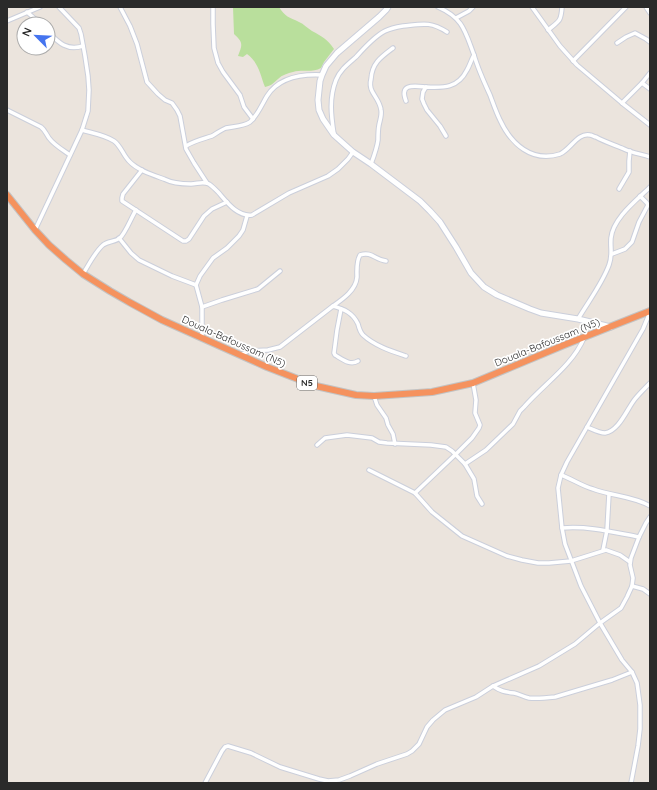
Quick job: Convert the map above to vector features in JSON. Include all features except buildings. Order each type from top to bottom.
[{"type":"highway","name":"Douala-Bafoussam (N5)","points":[[7,195],[35,230],[66,260],[83,274],[129,302],[162,320],[268,368],[316,386],[356,394],[374,396],[432,392],[473,383],[650,312]]},
{"type":"street","points":[[7,21],[40,7]]},
{"type":"street","points":[[35,230],[82,130],[87,118],[89,103],[86,56],[79,28],[59,7]]},
{"type":"street","points":[[120,7],[137,44],[147,82],[162,98],[172,103],[177,110],[180,116],[189,154],[207,183],[238,212],[247,216],[252,215],[289,193],[328,176],[338,169],[353,152]]},
{"type":"street","points":[[213,7],[214,48],[218,63],[222,72],[240,95],[244,107],[253,119]]},
{"type":"street","points":[[388,7],[330,60],[322,75],[319,88],[319,110],[323,119],[334,135],[353,152],[420,201],[430,211],[440,222],[471,273],[484,287],[497,295],[541,313],[578,319],[611,327]]},
{"type":"street","points":[[438,7],[451,13],[466,32],[500,122],[522,150],[537,156],[556,155],[563,153],[578,139],[590,134],[625,150],[650,157]]},
{"type":"street","points":[[456,18],[473,7]]},
{"type":"street","points":[[532,7],[560,46],[573,61],[650,125]]},
{"type":"street","points":[[548,30],[559,22],[562,17],[562,7]]},
{"type":"street","points":[[573,61],[626,7]]},
{"type":"street","points":[[646,7],[650,13]]},
{"type":"street","points":[[26,12],[31,16]]},
{"type":"street","points":[[334,135],[331,115],[336,79],[346,65],[375,38],[390,29],[419,24],[432,25],[447,32]]},
{"type":"street","points":[[617,43],[626,37],[635,34],[646,38],[650,42]]},
{"type":"street","points":[[56,39],[66,46],[74,48],[83,46]]},
{"type":"street","points":[[371,164],[376,150],[382,113],[380,105],[370,86],[372,72],[377,61],[393,48]]},
{"type":"street","points":[[406,101],[404,94],[409,86],[445,87],[458,82],[463,78],[474,55]]},
{"type":"street","points":[[622,103],[650,73]]},
{"type":"street","points":[[186,146],[226,128],[245,124],[253,119],[271,90],[281,82],[307,74],[322,75]]},
{"type":"street","points":[[642,83],[650,89]]},
{"type":"street","points":[[426,87],[423,92],[422,99],[424,104],[446,136]]},
{"type":"street","points":[[7,110],[41,127],[51,141],[70,155]]},
{"type":"street","points":[[82,130],[115,142],[131,164],[142,170],[177,183],[207,183]]},
{"type":"street","points":[[619,189],[629,172],[630,151]]},
{"type":"street","points":[[142,170],[123,194],[122,201],[183,241],[190,239],[204,216],[212,209],[227,202]]},
{"type":"street","points":[[578,319],[609,265],[612,254],[611,239],[615,226],[640,196],[650,187]]},
{"type":"street","points":[[612,254],[625,249],[633,240],[639,222],[648,205],[640,196]]},
{"type":"street","points":[[83,274],[103,245],[114,241],[123,235],[136,210]]},
{"type":"street","points":[[202,338],[202,307],[196,285],[200,276],[213,258],[227,248],[239,236],[243,230],[247,216]]},
{"type":"street","points":[[119,238],[138,260],[172,276],[196,285]]},
{"type":"street","points":[[240,355],[248,351],[268,350],[280,347],[333,306],[356,284],[358,259],[360,255],[369,254],[379,260],[386,261]]},
{"type":"street","points":[[202,307],[258,289],[280,272]]},
{"type":"street","points":[[333,306],[347,311],[354,317],[363,335],[370,340],[381,347],[406,356]]},
{"type":"street","points":[[341,308],[334,353],[350,363],[354,364],[358,362]]},
{"type":"street","points":[[630,783],[637,754],[640,729],[640,698],[637,683],[632,672],[622,660],[600,623],[581,586],[565,544],[558,488],[561,475],[567,462],[640,335],[650,312]]},
{"type":"street","points":[[465,464],[486,450],[513,424],[520,411],[574,355],[584,338]]},
{"type":"street","points":[[415,493],[472,438],[479,428],[480,424],[475,414],[476,400],[473,383]]},
{"type":"street","points":[[587,427],[605,433],[612,430],[617,426],[635,399],[650,383]]},
{"type":"street","points":[[374,396],[376,405],[386,418],[393,434],[395,444]]},
{"type":"street","points":[[317,445],[325,438],[347,435],[372,438],[383,443],[431,444],[449,448],[465,464],[474,479],[477,496],[482,504]]},
{"type":"street","points":[[369,470],[415,493],[432,512],[462,536],[507,556],[522,560],[549,563],[571,561],[603,550],[608,550],[624,557],[630,562]]},
{"type":"street","points":[[561,475],[592,489],[633,499],[646,503],[650,506]]},
{"type":"street","points":[[603,550],[607,530],[609,494]]},
{"type":"street","points":[[205,783],[222,750],[228,746],[251,753],[280,767],[328,781],[339,780],[377,764],[407,754],[419,744],[427,727],[439,714],[476,697],[493,686],[533,668],[575,644],[621,608],[628,597],[632,586],[633,578],[630,562],[631,558],[639,537],[650,517]]},
{"type":"street","points":[[562,528],[590,528],[639,537]]},
{"type":"street","points":[[632,586],[643,589],[650,594]]},
{"type":"street","points":[[493,686],[498,690],[528,698],[548,698],[612,680],[632,672]]},
{"type":"green space","points":[[233,7],[279,7],[283,13],[324,38],[334,49],[321,68],[315,70],[296,71],[281,76],[271,85],[265,87],[259,69],[251,57],[247,54],[243,57],[238,56],[241,42],[234,34]]}]
